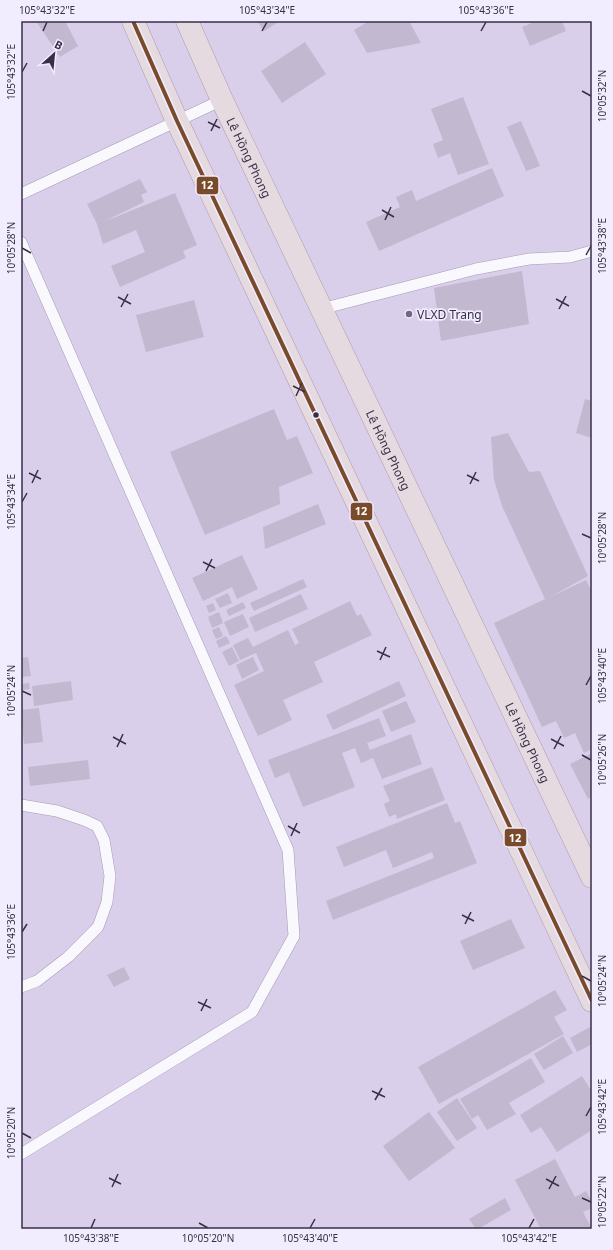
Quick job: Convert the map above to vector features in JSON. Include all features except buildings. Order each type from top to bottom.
[{"type":"highway","points":[[133,21],[177,121],[592,1000]]},
{"type":"highway","name":"Lê Hồng Phong","points":[[187,21],[222,100],[592,878]]},
{"type":"lane","points":[[21,194],[222,100]]},
{"type":"lane","points":[[21,242],[288,850],[294,936],[252,1012],[21,1154]]},
{"type":"lane","points":[[322,309],[476,269],[529,259],[570,257],[592,251]]},
{"type":"lane","points":[[21,805],[57,811],[97,826],[104,840],[110,876],[107,902],[98,927],[68,957],[37,981],[21,986]]},
{"type":"transit line","name":"12","points":[[133,21],[177,121],[592,1001]]},
{"type":"place","name":"VLXD Trang","points":[[409,314]]}]
